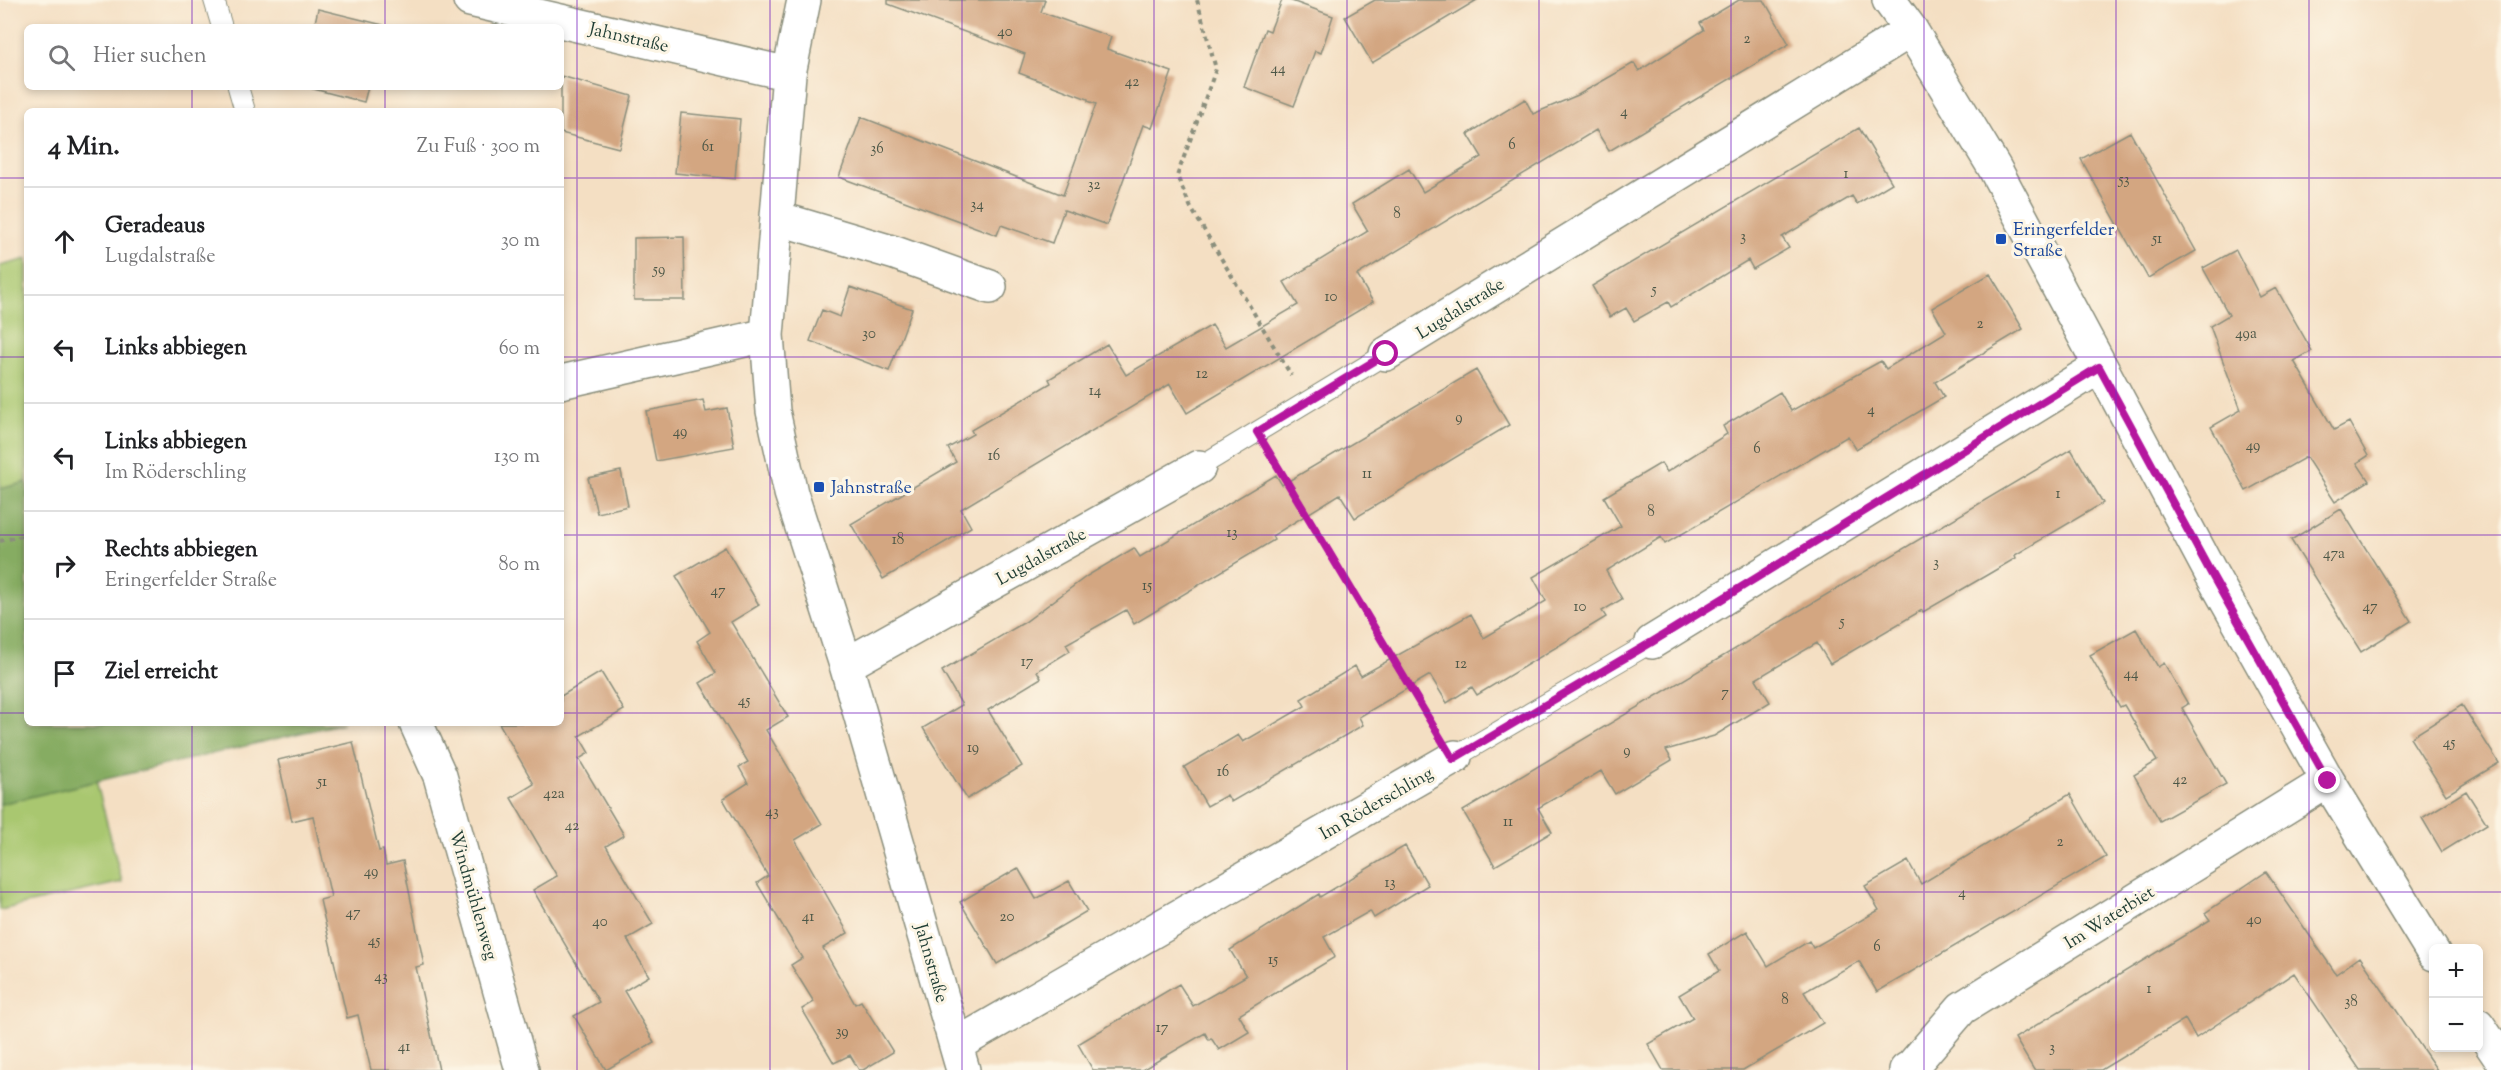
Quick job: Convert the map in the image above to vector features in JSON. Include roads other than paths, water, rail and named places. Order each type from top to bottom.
[{"type":"street","name":"Jahnstraße","points":[[470,0],[789,74]]},
{"type":"street","name":"Jahnstraße","points":[[804,0],[789,74],[767,335],[773,411],[790,493],[846,665],[959,1057]]},
{"type":"street","points":[[1889,0],[1911,30],[1994,168],[2217,585],[2328,781],[2429,947]]},
{"type":"street","name":"Lugdalstraße","points":[[1386,354],[1911,30]]},
{"type":"street","points":[[777,218],[895,253],[990,287]]},
{"type":"street","points":[[564,381],[767,335]]},
{"type":"street","name":"Im Röderschling","points":[[1652,642],[2099,367]]},
{"type":"street","name":"Lugdalstraße","points":[[846,665],[1199,467]]},
{"type":"street","name":"Windmühlenweg","points":[[417,726],[440,776],[522,1070]]},
{"type":"street","name":"Im Röderschling","points":[[959,1057],[1454,758]]},
{"type":"street","name":"Im Waterbiet","points":[[1906,1070],[1962,1008],[2328,781]]},
{"type":"street","points":[[2483,1032],[2501,1059]]},
{"type":"lane","points":[[214,0],[221,24]]},
{"type":"lane","points":[[239,90],[244,108]]},
{"type":"lane","name":"Lugdalstraße","points":[[1199,467],[1386,354]]},
{"type":"lane","name":"Im Röderschling","points":[[1454,758],[1652,642]]},
{"type":"place","name":"Eringerfelder Straße","points":[[2001,239]]},
{"type":"place","name":"Jahnstraße","points":[[819,487]]}]
